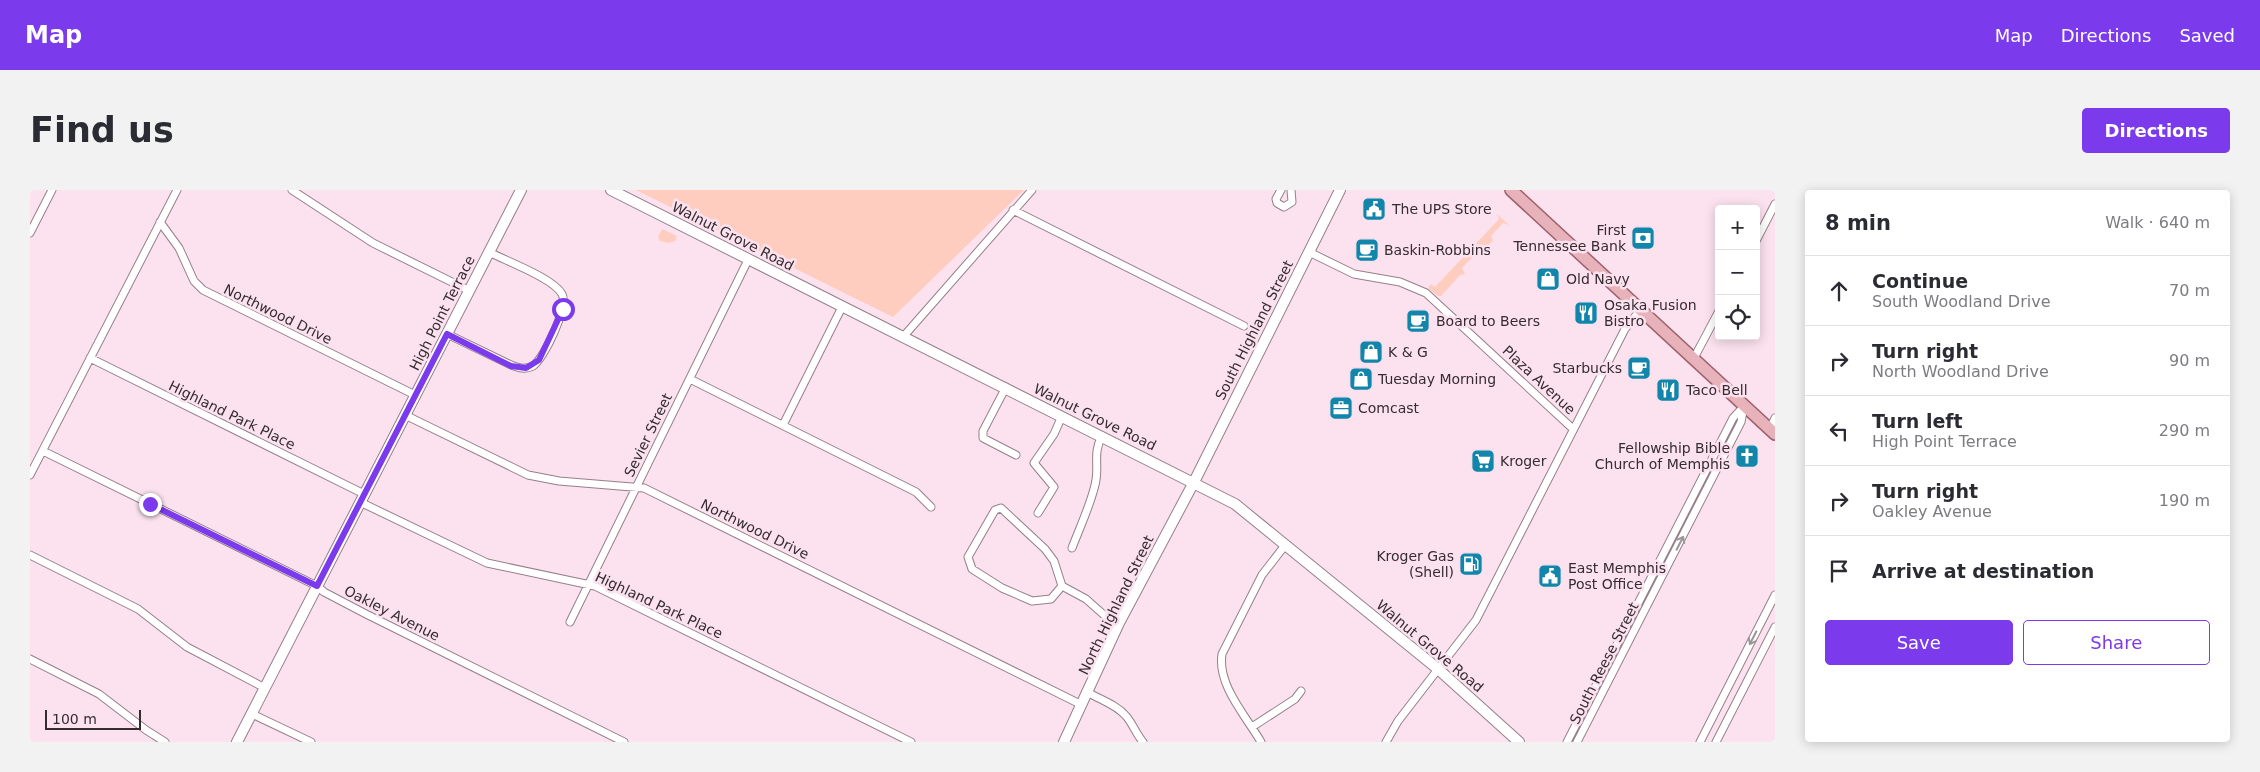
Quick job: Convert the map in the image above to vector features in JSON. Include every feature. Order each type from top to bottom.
[{"type":"main road","name":"High Point Terrace","points":[[237,742],[521,190]]},
{"type":"main road","name":"Walnut Grove Road","points":[[611,190],[842,307],[1006,387],[1235,504],[1438,669],[1519,742]]},
{"type":"main road","name":"South Highland Street","points":[[1194,482],[1340,190]]},
{"type":"main road","points":[[1511,190],[1744,406],[1773,427]]},
{"type":"main road","name":"North Highland Street","points":[[1064,742],[1089,693],[1119,623],[1194,482]]},
{"type":"street","points":[[30,233],[52,190]]},
{"type":"street","points":[[30,475],[177,190]]},
{"type":"street","points":[[292,190],[374,243],[470,291]]},
{"type":"street","points":[[903,337],[1032,190]]},
{"type":"street","points":[[1281,190],[1276,199],[1277,203],[1284,207],[1292,202],[1291,190]]},
{"type":"street","points":[[1760,233],[1775,204]]},
{"type":"street","points":[[1013,210],[1244,326]]},
{"type":"street","name":"Northwood Drive","points":[[160,222],[179,248],[194,281],[203,290],[415,395]]},
{"type":"street","points":[[447,334],[511,366],[526,368],[536,364],[541,357],[562,313],[564,299],[554,285],[489,252]]},
{"type":"street","name":"Plaza Avenue","points":[[1309,252],[1354,274],[1400,282],[1426,293],[1572,428]]},
{"type":"street","name":"Sevier Street","points":[[570,622],[748,260]]},
{"type":"street","points":[[783,425],[842,307]]},
{"type":"street","points":[[1386,742],[1398,721],[1476,620],[1572,428],[1625,329],[1641,309]]},
{"type":"street","points":[[1694,358],[1715,319]]},
{"type":"street","name":"Highland Park Place","points":[[90,358],[487,563],[588,584],[911,742]]},
{"type":"street","points":[[690,379],[916,492],[931,507]]},
{"type":"street","points":[[1006,387],[983,431],[983,438],[1016,455]]},
{"type":"street","name":"South Reese Street","points":[[1567,742],[1733,418],[1744,406]]},
{"type":"street","name":"South Reese Street","points":[[1577,742],[1742,422],[1744,406]]},
{"type":"street","name":"Northwood Drive","points":[[405,415],[528,474],[554,480],[644,488],[1082,705]]},
{"type":"street","points":[[1038,513],[1054,487],[1034,463],[1054,434],[1062,416]]},
{"type":"street","points":[[1072,548],[1095,486],[1098,469],[1096,447],[1102,436]]},
{"type":"street","name":"Oakley Avenue","points":[[43,451],[317,586],[324,592],[366,614],[624,742]]},
{"type":"street","points":[[1062,586],[1051,599],[1032,601],[1002,588],[972,569],[968,557],[995,510],[1001,508],[1045,550],[1054,561],[1062,586],[1086,599],[1104,615],[1119,623]]},
{"type":"street","points":[[1261,742],[1224,680],[1220,666],[1222,654],[1262,575],[1286,544]]},
{"type":"street","points":[[30,555],[138,609],[151,617],[187,647],[265,688]]},
{"type":"street","points":[[1700,742],[1775,595]]},
{"type":"street","points":[[1716,742],[1775,627]]},
{"type":"street","points":[[30,659],[99,694],[146,730],[166,742]]},
{"type":"street","points":[[1604,669],[1613,673]]},
{"type":"street","points":[[1252,726],[1295,699],[1301,691]]},
{"type":"street","points":[[1089,693],[1118,708],[1127,717],[1136,734],[1143,742]]},
{"type":"street","points":[[1721,700],[1734,707]]},
{"type":"street","points":[[252,714],[311,742]]},
{"type":"shaded area","points":[[636,190],[1024,190],[893,317]]},
{"type":"shaded area","points":[[1497,214],[1509,225],[1503,223],[1491,236],[1493,241],[1487,246],[1484,245],[1462,268],[1465,274],[1460,275],[1441,296],[1438,296],[1429,289],[1431,284],[1435,287],[1499,219]]},
{"type":"shaded area","points":[[662,229],[677,236],[675,241],[668,243],[660,241],[658,237]]},
{"type":"place","name":"The UPS Store","points":[[1374,209]]},
{"type":"place","name":"First Tennessee Bank","points":[[1643,238]]},
{"type":"place","name":"Baskin-Robbins","points":[[1367,250]]},
{"type":"place","name":"Old Navy","points":[[1548,279]]},
{"type":"place","name":"Osaka Fusion Bistro","points":[[1586,313]]},
{"type":"place","name":"Board to Beers","points":[[1418,321]]},
{"type":"place","name":"K & G","points":[[1371,352]]},
{"type":"place","name":"Starbucks","points":[[1639,368]]},
{"type":"place","name":"Tuesday Morning","points":[[1361,379]]},
{"type":"place","name":"Taco Bell","points":[[1668,390]]},
{"type":"place","name":"Comcast","points":[[1341,408]]},
{"type":"place","name":"Fellowship Bible Church of Memphis","points":[[1747,456]]},
{"type":"place","name":"Kroger","points":[[1483,461]]},
{"type":"place","name":"Kroger Gas (Shell)","points":[[1471,564]]},
{"type":"place","name":"East Memphis Post Office","points":[[1550,576]]},
{"type":"route","points":[[150,504],[317,586],[447,334],[511,366],[526,368],[536,364],[539,360],[563,309]]}]
